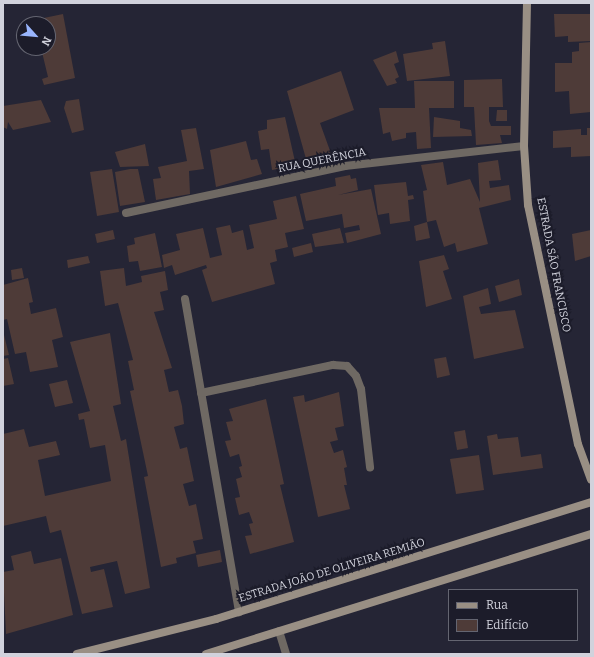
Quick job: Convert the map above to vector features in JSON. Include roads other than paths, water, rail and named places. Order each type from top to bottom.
[{"type":"main road","name":"ESTRADA SÃO FRANCISCO","points":[[527,3],[524,146],[528,205],[578,444],[591,480]]},
{"type":"main road","name":"ESTRADA JOÃO DE OLIVEIRA REMIÃO","points":[[77,654],[239,612],[591,502]]},
{"type":"main road","points":[[206,654],[591,534]]},
{"type":"street","name":"RUA QUERÊNCIA","points":[[126,213],[345,166],[524,146]]},
{"type":"street","points":[[184,300],[239,612]]},
{"type":"street","points":[[201,393],[333,365],[347,366],[356,376],[361,389],[370,467]]},
{"type":"street","points":[[279,632],[286,654]]}]
